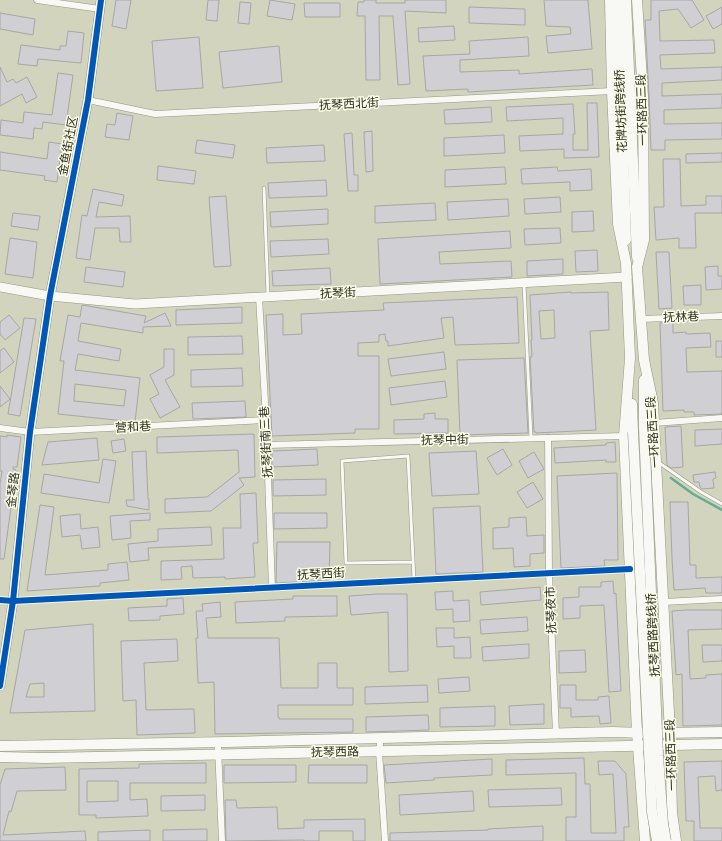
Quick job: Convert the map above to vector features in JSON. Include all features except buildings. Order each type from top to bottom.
[{"type":"main road","points":[[610,0],[612,91],[618,224],[626,263],[627,278],[630,358],[630,569],[637,733],[645,841]]},
{"type":"main road","name":"花牌坊街跨线桥","points":[[618,0],[630,221]]},
{"type":"main road","name":"花牌坊街跨线桥","points":[[626,0],[630,221]]},
{"type":"main road","name":"一环路西三段","points":[[637,0],[643,96],[644,232],[644,240],[637,267],[644,360],[653,403],[671,745],[672,814],[676,841]]},
{"type":"main road","points":[[626,263],[630,221]]},
{"type":"main road","points":[[630,221],[637,267]]},
{"type":"main road","name":"抚琴西路跨线桥","points":[[644,360],[644,428],[658,756],[663,824],[666,841]]},
{"type":"main road","name":"抚琴西路跨线桥","points":[[629,434],[652,805],[657,841]]},
{"type":"main road","name":"抚琴西路","points":[[0,746],[556,733],[722,732]]},
{"type":"main road","name":"抚琴西路","points":[[0,756],[45,758],[218,751],[722,744]]},
{"type":"street","points":[[37,0],[101,4]]},
{"type":"street","name":"金鱼街社区","points":[[50,296],[88,100],[101,4]]},
{"type":"street","name":"抚琴西北街","points":[[88,100],[155,114],[612,91]]},
{"type":"street","name":"抚琴街","points":[[0,287],[50,296],[135,304],[263,296],[627,278]]},
{"type":"street","name":"金琴路","points":[[0,686],[13,601],[30,432],[50,296]]},
{"type":"street","name":"抚琴街南三巷","points":[[263,296],[272,588]]},
{"type":"street","name":"抚林巷","points":[[641,319],[722,316]]},
{"type":"street","points":[[654,423],[722,418]]},
{"type":"street","name":"营和巷","points":[[0,428],[30,432],[266,420]]},
{"type":"street","name":"抚琴中街","points":[[267,445],[548,438],[629,434]]},
{"type":"street","name":"抚琴夜市","points":[[548,438],[549,573],[556,733]]},
{"type":"street","name":"抚琴西街","points":[[0,600],[13,601],[630,569]]},
{"type":"street","points":[[663,602],[722,599]]},
{"type":"street","points":[[380,748],[385,841]]},
{"type":"street","points":[[218,751],[222,841]]},
{"type":"lane","points":[[263,296],[264,188]]},
{"type":"lane","points":[[524,284],[531,438]]},
{"type":"lane","points":[[413,562],[346,563],[342,462],[408,456],[414,580]]},
{"type":"lane","points":[[656,460],[701,492],[722,504]]},
{"type":"waterway","points":[[671,478],[693,494],[722,510]]},
{"type":"cycle path","points":[[0,686],[13,601],[30,432],[50,296],[88,100],[101,0]]},
{"type":"cycle path","points":[[0,600],[13,601],[630,569]]}]
